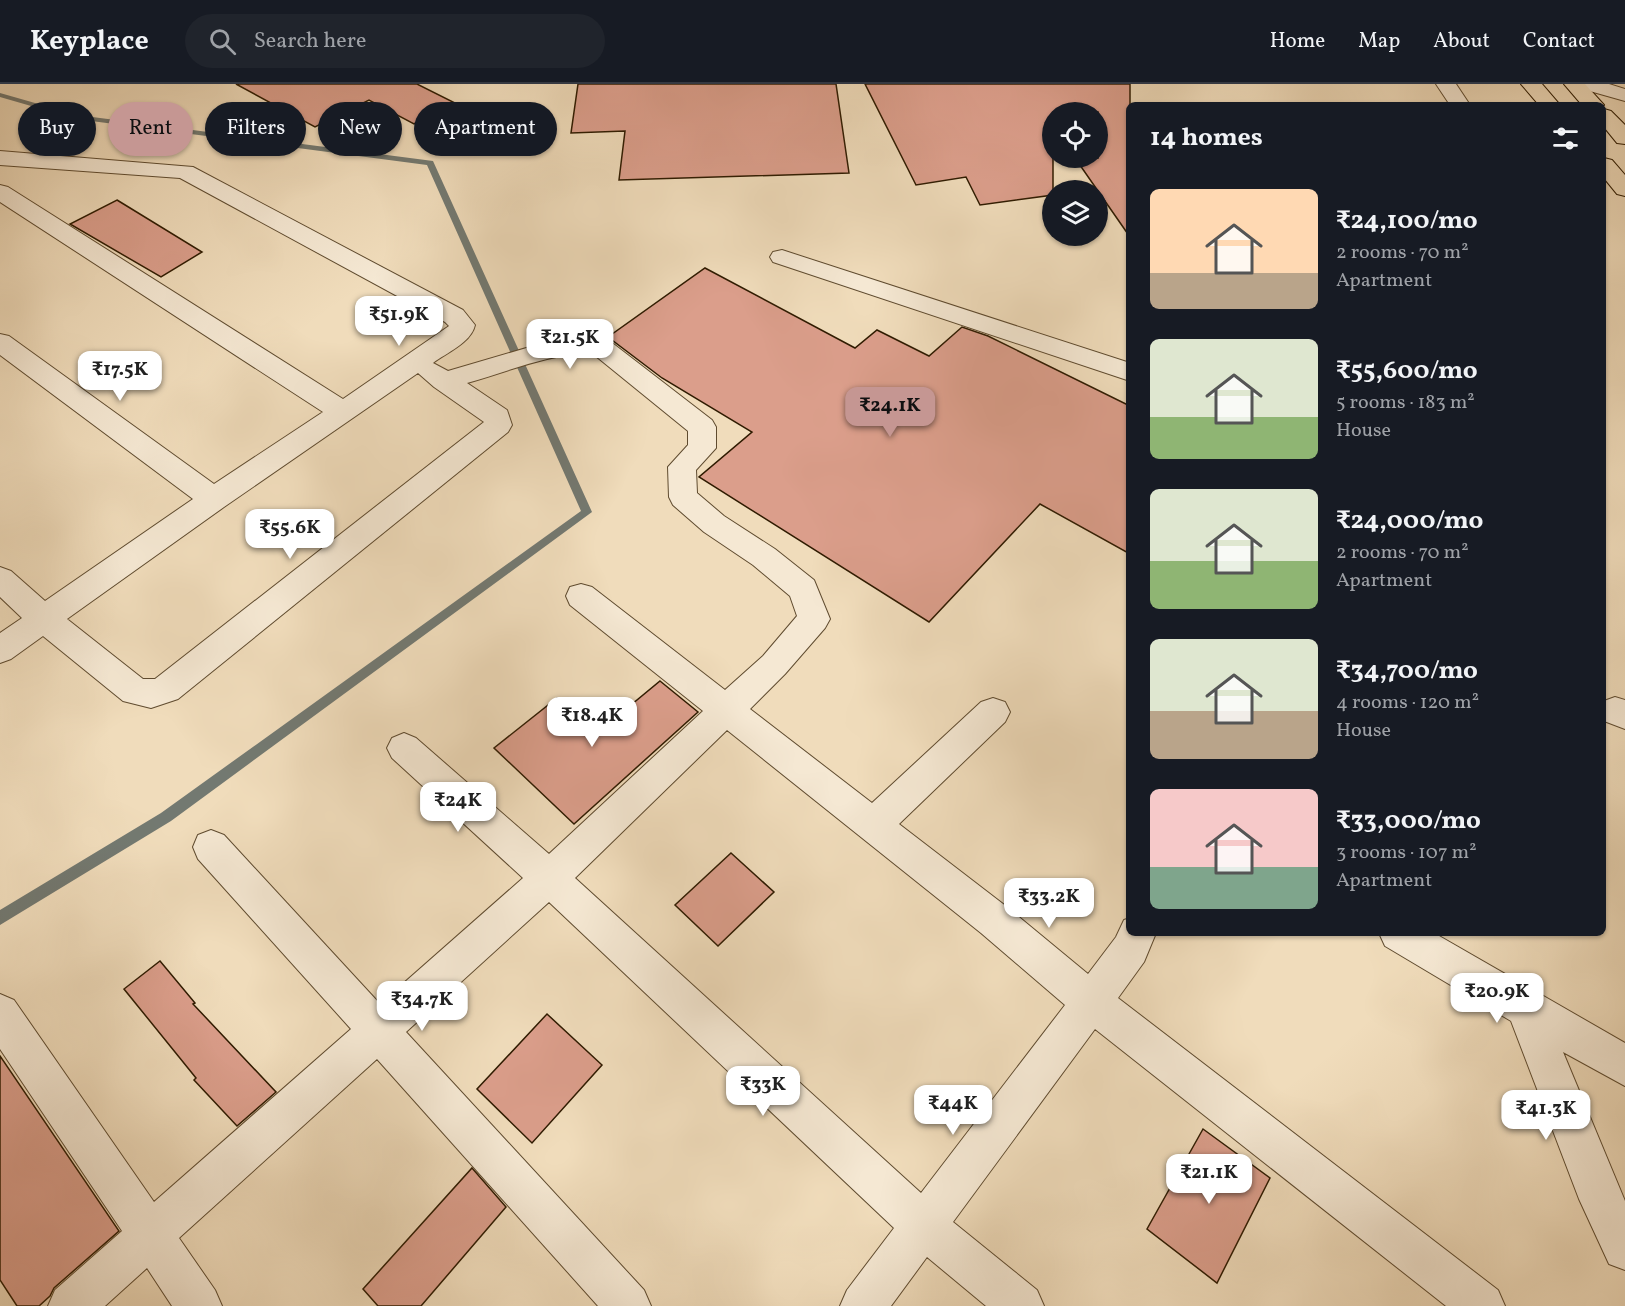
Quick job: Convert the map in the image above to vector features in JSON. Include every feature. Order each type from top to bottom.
[{"type":"highway","points":[[1531,84],[1547,102]]},
{"type":"highway","points":[[1574,84],[1591,102]]},
{"type":"highway","points":[[1606,117],[1625,138]]},
{"type":"highway","points":[[1606,167],[1625,189]]},
{"type":"street","points":[[1446,84],[1458,102]]},
{"type":"street","points":[[1586,84],[1625,96]]},
{"type":"street","points":[[0,158],[180,171],[190,174],[460,320],[461,330],[214,499],[0,650]]},
{"type":"street","points":[[0,192],[342,411]]},
{"type":"street","points":[[782,257],[1126,371]]},
{"type":"street","points":[[0,342],[214,499]]},
{"type":"street","points":[[71,1306],[549,878],[774,665],[814,619],[803,589],[764,557],[714,524],[683,497],[682,467],[702,448],[702,428],[598,345],[582,345],[540,353],[443,381]]},
{"type":"street","points":[[0,579],[44,619],[135,691],[151,694],[166,689],[498,425],[497,417],[416,362]]},
{"type":"street","points":[[581,596],[994,920],[1092,1002],[1482,1306]]},
{"type":"street","points":[[874,825],[993,712]]},
{"type":"street","points":[[404,748],[549,878],[924,1225],[1021,1306]]},
{"type":"street","points":[[211,847],[628,1306]]},
{"type":"street","points":[[864,1306],[1131,950],[1136,936]]},
{"type":"street","points":[[1403,936],[1625,1066]]},
{"type":"street","points":[[1525,1007],[1601,1199],[1625,1248]]},
{"type":"street","points":[[0,1014],[199,1306]]},
{"type":"building","points":[[236,84],[417,84],[453,102],[414,102],[414,124],[402,118],[402,102],[369,100],[365,102],[318,102],[318,126],[315,127],[306,122],[306,102],[269,102]]},
{"type":"building","points":[[578,84],[836,84],[849,173],[619,180],[625,131],[571,133]]},
{"type":"building","points":[[865,84],[1130,84],[1130,102],[1126,102],[1126,231],[1108,205],[1108,180],[1090,180],[1082,168],[1108,168],[1108,102],[1042,102],[1042,168],[1053,168],[1053,180],[1042,180],[1042,197],[980,205],[966,177],[916,185]]},
{"type":"building","points":[[117,200],[202,252],[161,277],[70,224]]},
{"type":"building","points":[[705,268],[855,348],[877,330],[929,356],[962,327],[988,336],[1126,404],[1126,552],[1040,504],[929,622],[699,477],[752,432],[662,378],[608,337]]},
{"type":"building","points":[[660,681],[698,712],[574,824],[494,748],[557,698],[597,733]]},
{"type":"building","points":[[731,853],[774,892],[718,946],[675,905]]},
{"type":"building","points":[[160,961],[195,1003],[193,1004],[276,1092],[237,1126],[194,1080],[196,1078],[124,989]]},
{"type":"building","points":[[547,1014],[602,1065],[532,1143],[477,1089]]},
{"type":"building","points":[[0,1056],[119,1231],[54,1288],[50,1296],[39,1306],[17,1306],[0,1280]]},
{"type":"building","points":[[1203,1129],[1270,1178],[1217,1283],[1147,1229]]},
{"type":"building","points":[[472,1168],[506,1207],[421,1306],[378,1306],[363,1289]]},
{"type":"waterway","points":[[0,95],[76,117],[430,163],[587,512],[166,817],[0,918]]}]
